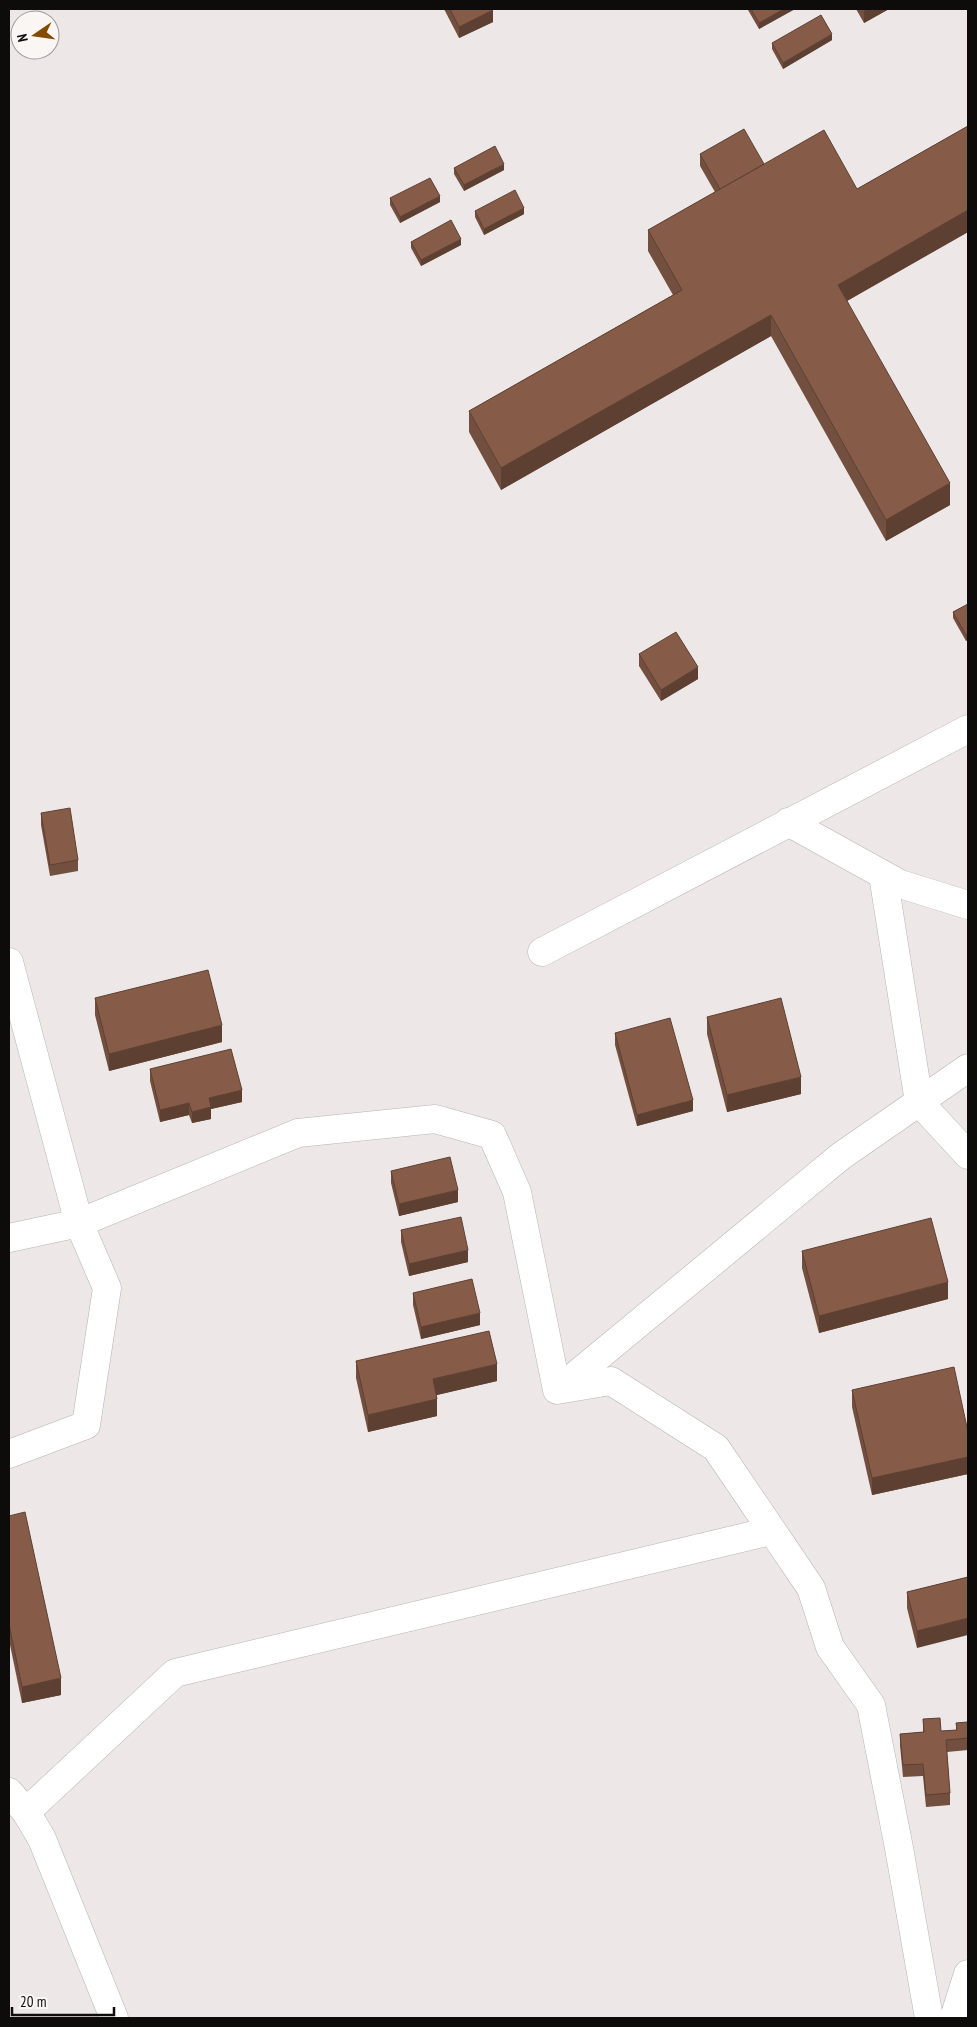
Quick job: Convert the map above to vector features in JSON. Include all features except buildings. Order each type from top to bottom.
[{"type":"street","points":[[542,952],[968,729]]},
{"type":"street","points":[[788,822],[900,884],[968,905]]},
{"type":"street","points":[[884,875],[919,1102],[968,1155]]},
{"type":"street","points":[[9,962],[79,1222],[107,1288],[86,1425],[9,1454]]},
{"type":"street","points":[[558,1390],[841,1156],[968,1068]]},
{"type":"street","points":[[9,1238],[79,1222],[298,1133],[435,1119],[492,1135],[516,1192],[558,1390]]},
{"type":"street","points":[[558,1390],[611,1381],[716,1448],[811,1588],[830,1646],[871,1705],[929,2018]]},
{"type":"street","points":[[114,2018],[42,1839],[17,1802],[98,1743],[175,1673],[771,1531]]},
{"type":"street","points":[[954,2018],[968,1974]]}]
